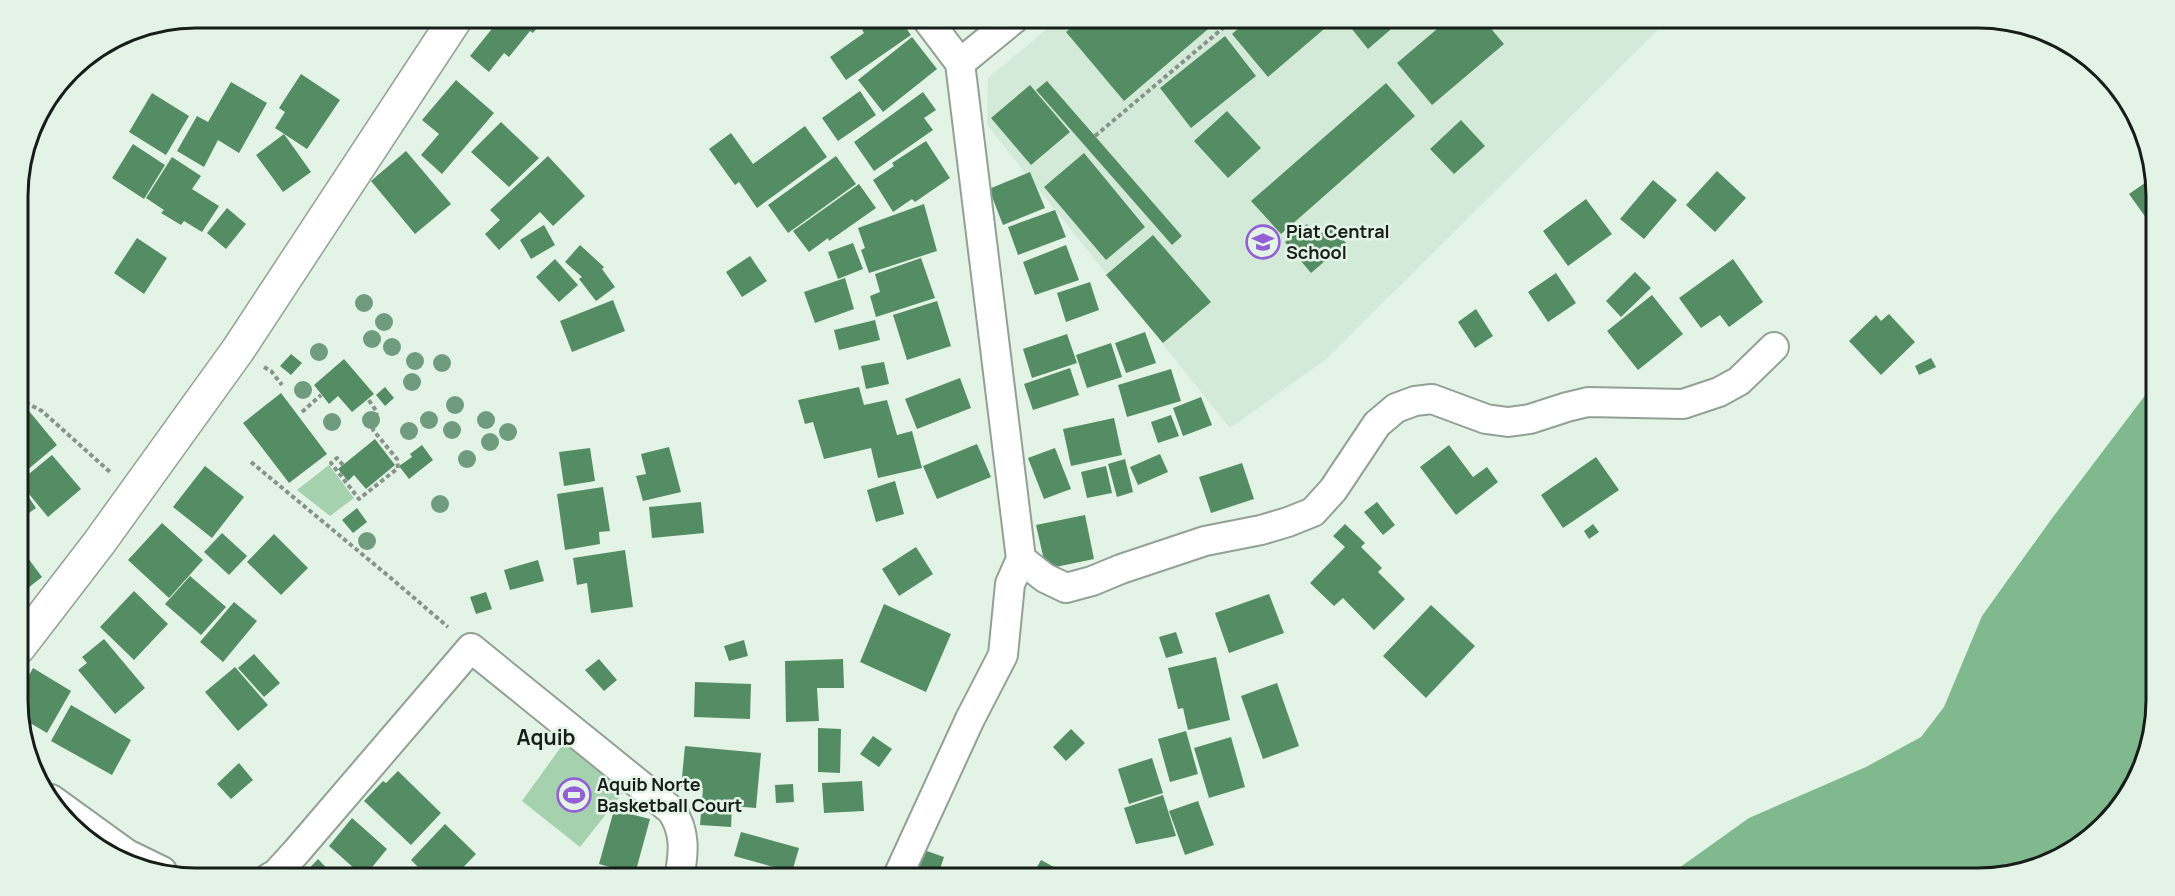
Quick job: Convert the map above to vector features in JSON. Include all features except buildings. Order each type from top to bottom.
[{"type":"street","points":[[28,635],[238,350],[449,29]]},
{"type":"street","points":[[902,868],[970,719],[1003,654],[1010,584],[1021,559],[960,63],[934,29]]},
{"type":"street","points":[[960,63],[1002,29]]},
{"type":"street","points":[[1021,559],[1045,578],[1066,588],[1204,541],[1261,530],[1313,512],[1333,490],[1377,424],[1396,408],[1415,401],[1432,399],[1486,419],[1508,422],[1530,419],[1588,402],[1683,404],[1719,392],[1739,381],[1774,347]]},
{"type":"street","points":[[281,868],[471,648],[671,810],[682,833],[681,868]]},
{"type":"street","points":[[81,820],[120,849]]},
{"type":"path","points":[[1095,136],[1223,28]]},
{"type":"path","points":[[271,370],[282,385]]},
{"type":"path","points":[[302,412],[321,395]]},
{"type":"path","points":[[343,465],[337,458],[331,463],[359,500],[398,468],[397,459],[373,430],[377,412],[368,399]]},
{"type":"path","points":[[29,404],[42,411],[134,493]]},
{"type":"path","points":[[251,462],[471,648]]},
{"type":"shaded area","name":"Piat Central School","points":[[1660,28],[1325,360],[1230,428],[987,125],[988,78],[1047,29]]},
{"type":"shaded area","points":[[2146,394],[2145,722],[2138,754],[2124,784],[2112,802],[2081,833],[2043,855],[2022,862],[1990,867],[1680,867],[1749,818],[1866,767],[1921,737],[1944,707],[1982,616],[2050,521]]},
{"type":"shaded area","points":[[329,465],[354,498],[330,516],[297,490]]},
{"type":"shaded area","name":"Aquib Norte Basketball Court","points":[[566,740],[626,789],[580,847],[522,801]]},
{"type":"place","name":"Piat Central School","points":[[1263,242]]},
{"type":"place","name":"Aquib Norte Basketball Court","points":[[574,795]]},
{"type":"district","name":"Aquib","points":[[546,738]]}]
